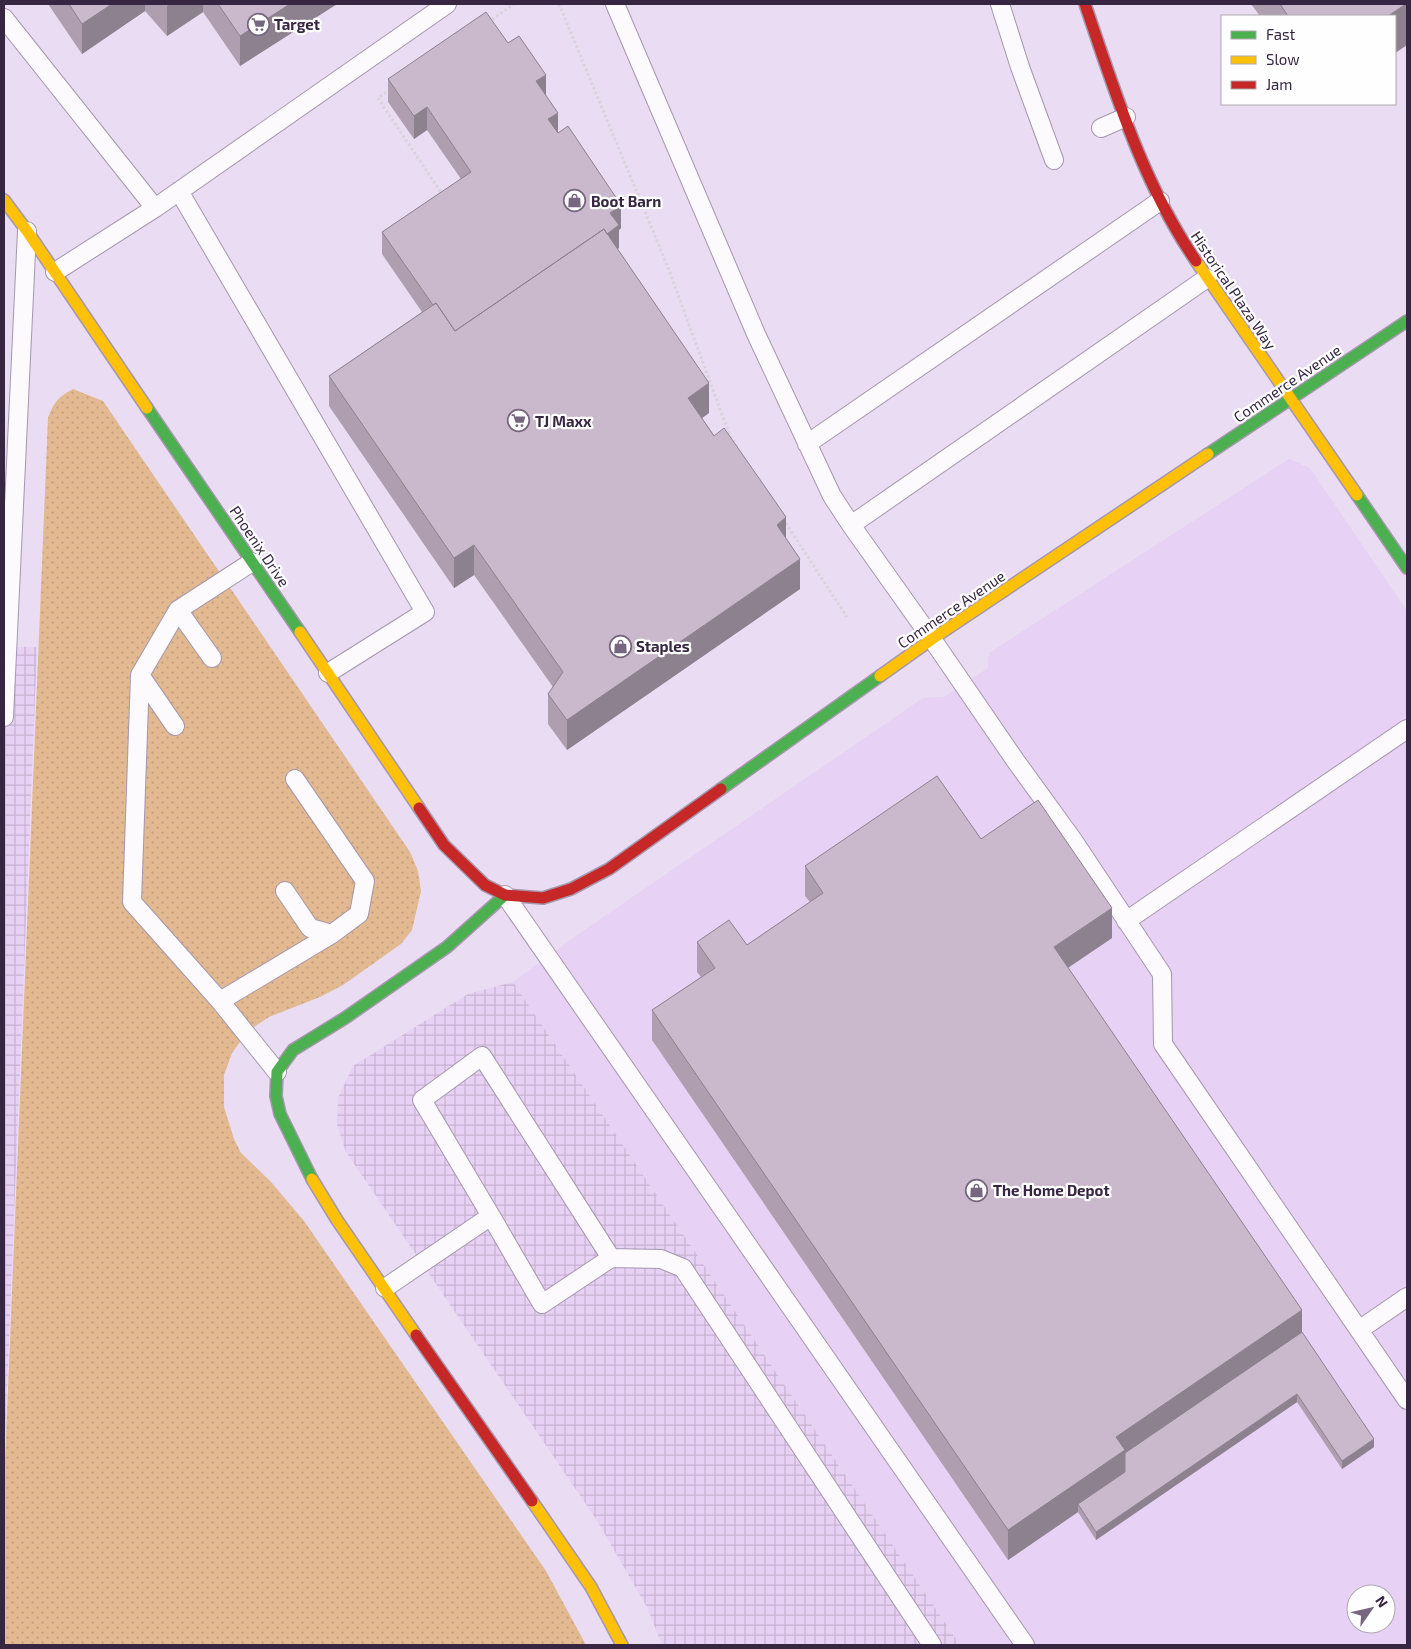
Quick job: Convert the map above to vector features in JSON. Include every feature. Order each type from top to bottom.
[{"type":"street","name":"Historical Plaza Way","points":[[1085,4],[1112,84],[1160,201],[1179,236],[1407,568]]},
{"type":"street","name":"Phoenix Drive","points":[[4,200],[55,272],[444,845],[486,885],[505,895]]},
{"type":"street","name":"Commerce Avenue","points":[[505,895],[543,898],[571,889],[609,869],[932,638],[1407,321]]},
{"type":"street","points":[[505,895],[447,947],[345,1018],[292,1050],[277,1072],[276,1096],[280,1114],[301,1158],[312,1180],[337,1220],[591,1587],[622,1645]]},
{"type":"lane","points":[[55,272],[155,208],[447,4]]},
{"type":"lane","points":[[615,4],[756,334],[832,496],[1015,760],[1073,840],[1162,974],[1163,1044],[1407,1400]]},
{"type":"lane","points":[[1000,4],[1020,67],[1054,160]]},
{"type":"lane","points":[[4,18],[155,208]]},
{"type":"lane","points":[[1101,128],[1126,118]]},
{"type":"lane","points":[[179,191],[425,612],[328,673]]},
{"type":"lane","points":[[807,444],[1160,201]]},
{"type":"lane","points":[[4,717],[27,231]]},
{"type":"lane","points":[[851,525],[1207,278]]},
{"type":"lane","points":[[252,562],[178,610],[140,675],[132,902],[220,1001],[277,1072]]},
{"type":"lane","points":[[178,610],[212,658]]},
{"type":"lane","points":[[140,675],[175,726]]},
{"type":"lane","points":[[1126,921],[1407,729]]},
{"type":"lane","points":[[220,1001],[332,934],[359,914],[365,881],[296,780]]},
{"type":"lane","points":[[285,891],[310,928],[332,934]]},
{"type":"lane","points":[[505,895],[1025,1645]]},
{"type":"lane","points":[[611,1258],[482,1056],[422,1100],[492,1216],[542,1304],[611,1258],[661,1258],[682,1268],[932,1645]]},
{"type":"lane","points":[[385,1288],[492,1216]]},
{"type":"lane","points":[[1359,1330],[1407,1297]]},
{"type":"path","points":[[482,26],[514,4]]},
{"type":"path","points":[[559,4],[667,265],[730,436],[741,453]]},
{"type":"path","points":[[394,87],[378,98],[448,202]]},
{"type":"path","points":[[783,518],[847,617]]},
{"type":"shaded area","points":[[73,389],[103,401],[410,852],[418,871],[421,891],[412,930],[401,944],[343,985],[320,997],[269,1017],[248,1031],[232,1053],[224,1075],[224,1107],[234,1139],[241,1153],[271,1182],[304,1221],[546,1571],[586,1645],[4,1645],[4,1486],[48,418],[57,400]]},
{"type":"shaded area","points":[[1289,459],[1310,468],[1407,611],[1407,1645],[960,1645],[513,982],[580,933],[923,698],[944,697],[988,668],[989,653]]},
{"type":"shaded area","points":[[4,647],[37,647],[4,1464]]},
{"type":"shaded area","points":[[513,982],[960,1645],[662,1645],[647,1607],[596,1519],[346,1152],[337,1125],[338,1098],[353,1066],[468,994]]},
{"type":"building","points":[[69,4],[112,4],[82,24]]},
{"type":"building","points":[[218,4],[290,4],[240,36]]},
{"type":"building","points":[[1280,4],[1406,4],[1390,15],[1287,15]]},
{"type":"building","points":[[486,12],[508,43],[519,36],[546,75],[536,81],[558,113],[548,119],[558,133],[568,126],[621,205],[610,213],[619,225],[607,234],[604,229],[455,331],[436,303],[433,305],[382,232],[471,172],[427,107],[414,116],[388,79]]},
{"type":"building","points":[[604,229],[709,383],[688,398],[714,436],[724,428],[786,517],[777,525],[800,559],[567,720],[548,694],[563,672],[474,545],[454,558],[329,376],[436,303],[455,331]]},
{"type":"building","name":"The Home Depot","points":[[937,776],[981,839],[1038,800],[1112,908],[1054,947],[1302,1310],[1116,1437],[1125,1450],[1008,1530],[652,1010],[715,968],[697,942],[729,920],[747,945],[823,893],[805,866]]},
{"type":"building","points":[[1302,1332],[1374,1439],[1342,1461],[1297,1394],[1096,1532],[1078,1504],[1125,1472],[1125,1453]]},
{"type":"traffic: fast","points":[[1208,454],[1407,321]]},
{"type":"traffic: fast","points":[[147,408],[300,632]]},
{"type":"traffic: fast","points":[[1357,495],[1407,568]]},
{"type":"traffic: fast","points":[[721,789],[880,676]]},
{"type":"traffic: fast","points":[[312,1179],[280,1114],[276,1096],[277,1072],[293,1050],[345,1018],[447,947],[505,895]]},
{"type":"traffic: slow","points":[[4,200],[147,408]]},
{"type":"traffic: slow","points":[[1196,261],[1357,495]]},
{"type":"traffic: slow","points":[[880,676],[1208,454]]},
{"type":"traffic: slow","points":[[300,632],[419,808]]},
{"type":"traffic: slow","points":[[312,1179],[337,1220],[416,1335]]},
{"type":"traffic: slow","points":[[532,1501],[591,1587],[622,1645]]},
{"type":"traffic: jam","points":[[1085,4],[1119,104],[1145,169],[1177,231],[1196,261]]},
{"type":"traffic: jam","points":[[419,808],[444,845],[485,885],[505,895],[543,898],[571,889],[609,869],[721,789]]},
{"type":"traffic: jam","points":[[416,1335],[532,1501]]},
{"type":"place","name":"Target","points":[[258,24]]},
{"type":"place","name":"Boot Barn","points":[[575,201]]},
{"type":"place","name":"TJ Maxx","points":[[519,421]]},
{"type":"place","name":"Staples","points":[[620,646]]},
{"type":"place","name":"The Home Depot","points":[[977,1190]]}]
